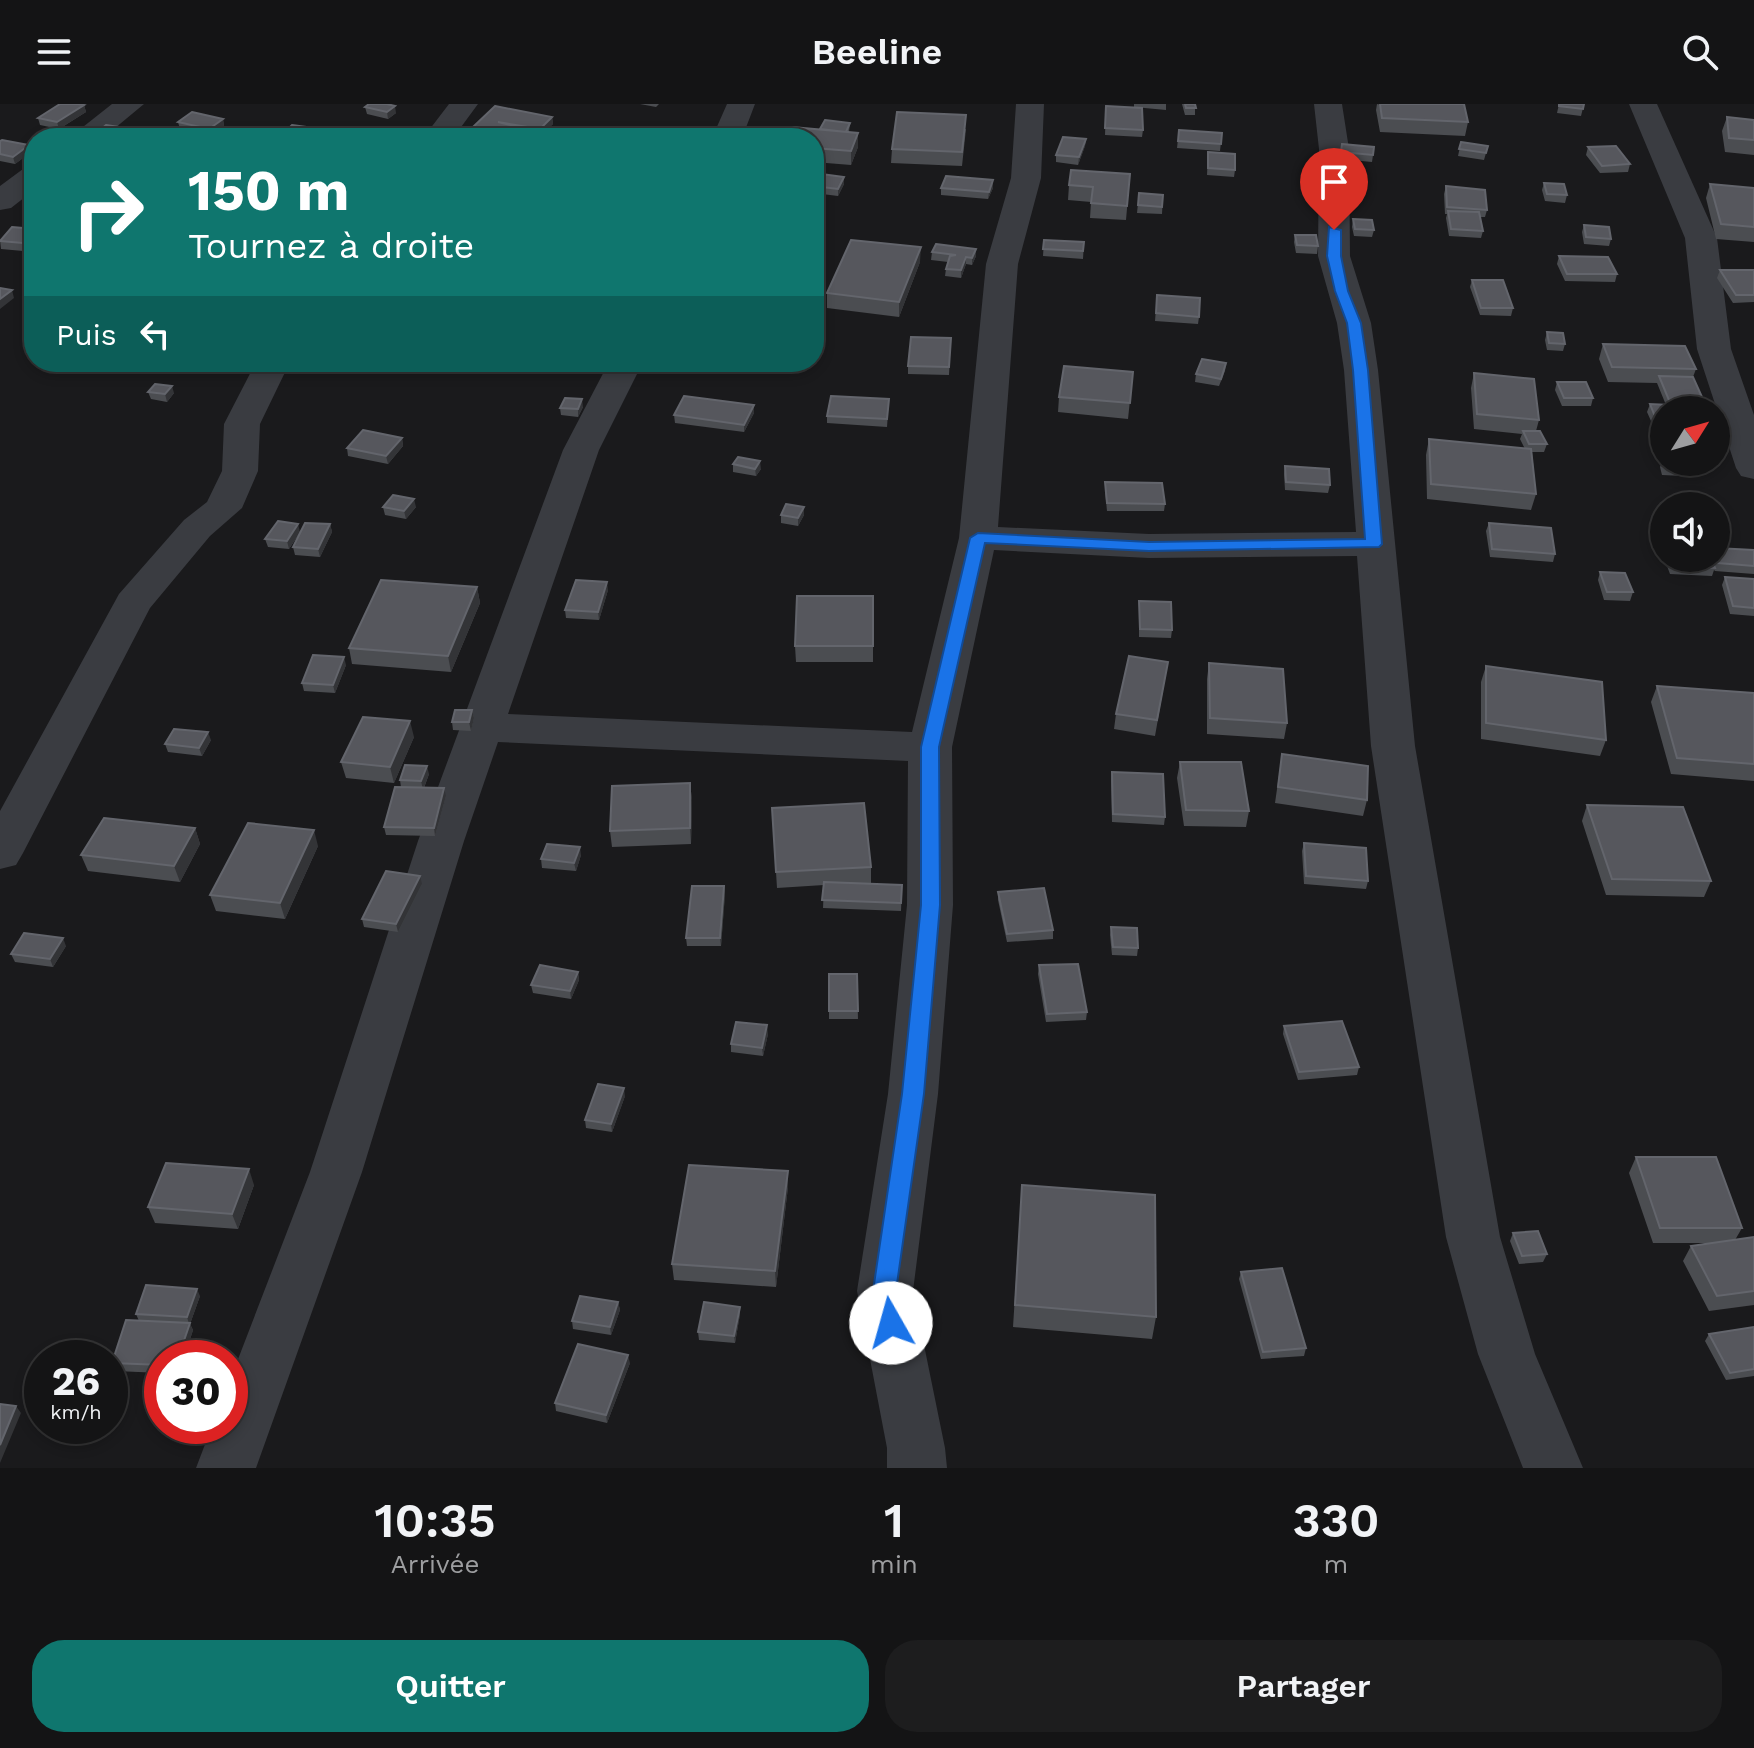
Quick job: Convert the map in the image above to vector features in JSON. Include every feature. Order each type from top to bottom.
[{"type":"street","points":[[98,128],[130,104]]},
{"type":"street","points":[[446,128],[464,104]]},
{"type":"street","points":[[731,128],[741,104]]},
{"type":"street","points":[[917,1468],[916,1448],[885,1291],[913,1094],[930,905],[930,747],[978,538],[1002,264],[1026,178],[1030,104]]},
{"type":"street","points":[[1328,104],[1334,149],[1334,256],[1354,323],[1361,370],[1393,746],[1473,1237],[1487,1300],[1531,1421],[1553,1468]]},
{"type":"street","points":[[1643,104],[1701,238],[1714,349],[1754,468]]},
{"type":"street","points":[[0,201],[24,183]]},
{"type":"street","points":[[0,853],[133,603],[197,528],[223,508],[240,471],[242,424],[268,372]]},
{"type":"street","points":[[226,1468],[336,1172],[441,841],[581,450],[621,372]]},
{"type":"street","points":[[978,538],[1149,546],[1374,544]]},
{"type":"street","points":[[482,727],[930,747]]},
{"type":"building","points":[[60,104],[84,105],[57,122],[38,118]]},
{"type":"building","points":[[369,104],[395,106],[387,112],[365,107]]},
{"type":"building","points":[[1380,104],[1464,104],[1468,122],[1382,118]]},
{"type":"building","points":[[1559,104],[1584,104],[1583,109]]},
{"type":"building","points":[[495,106],[552,117],[541,128],[498,122],[523,128],[472,128]]},
{"type":"building","points":[[1106,106],[1142,108],[1143,130],[1105,128]]},
{"type":"building","points":[[192,112],[223,119],[210,128],[178,122]]},
{"type":"building","points":[[897,112],[966,115],[962,152],[892,149]]},
{"type":"building","points":[[1727,117],[1754,120],[1754,140],[1729,138]]},
{"type":"building","points":[[825,120],[850,123],[846,132],[821,128]]},
{"type":"building","points":[[824,130],[858,133],[851,151],[824,149]]},
{"type":"building","points":[[1179,130],[1222,133],[1221,144],[1178,141]]},
{"type":"building","points":[[1063,137],[1086,139],[1079,157],[1056,155]]},
{"type":"building","points":[[0,141],[24,144],[24,149],[13,157],[0,154]]},
{"type":"building","points":[[1461,142],[1488,146],[1486,153],[1459,149]]},
{"type":"building","points":[[1342,144],[1374,147],[1373,155],[1341,152]]},
{"type":"building","points":[[1616,146],[1630,164],[1602,166],[1588,147]]},
{"type":"building","points":[[1208,152],[1235,154],[1235,170],[1208,168]]},
{"type":"building","points":[[1071,170],[1130,174],[1127,206],[1091,203],[1093,187],[1069,185]]},
{"type":"building","points":[[824,174],[844,177],[838,189],[824,187]]},
{"type":"building","points":[[946,176],[993,180],[989,192],[941,188]]},
{"type":"building","points":[[1544,183],[1564,184],[1567,195],[1547,194]]},
{"type":"building","points":[[1710,184],[1754,188],[1754,227],[1721,224]]},
{"type":"building","points":[[1446,186],[1485,190],[1487,210],[1447,207]]},
{"type":"building","points":[[1139,193],[1163,195],[1162,207],[1138,205]]},
{"type":"building","points":[[1448,211],[1479,212],[1483,231],[1451,229]]},
{"type":"building","points":[[1353,219],[1372,220],[1374,230],[1355,229]]},
{"type":"building","points":[[1584,225],[1609,227],[1611,239],[1586,237]]},
{"type":"building","points":[[12,227],[24,228],[24,243],[0,241]]},
{"type":"building","points":[[1295,235],[1316,235],[1318,246],[1297,245]]},
{"type":"building","points":[[851,240],[921,247],[899,302],[827,293]]},
{"type":"building","points":[[1044,240],[1084,242],[1083,251],[1043,249]]},
{"type":"building","points":[[936,244],[976,249],[972,258],[966,257],[961,270],[946,269],[950,256],[956,255],[932,252]]},
{"type":"building","points":[[1559,256],[1608,257],[1617,274],[1567,274]]},
{"type":"building","points":[[1720,270],[1754,270],[1754,295],[1736,295]]},
{"type":"building","points":[[1472,280],[1503,280],[1513,308],[1481,308]]},
{"type":"building","points":[[0,288],[12,290],[0,299]]},
{"type":"building","points":[[1157,295],[1200,298],[1199,317],[1156,313]]},
{"type":"building","points":[[1547,332],[1563,333],[1565,344],[1549,343]]},
{"type":"building","points":[[911,337],[951,338],[949,367],[908,366]]},
{"type":"building","points":[[1603,344],[1685,346],[1696,369],[1612,367]]},
{"type":"building","points":[[1202,359],[1226,363],[1221,379],[1196,374]]},
{"type":"building","points":[[1064,366],[1133,372],[1130,403],[1059,397]]},
{"type":"building","points":[[1474,373],[1534,379],[1539,420],[1477,414]]},
{"type":"building","points":[[1659,376],[1693,377],[1702,396],[1667,396]]},
{"type":"building","points":[[1557,382],[1586,382],[1593,398],[1564,398]]},
{"type":"building","points":[[155,384],[172,386],[165,394],[148,392]]},
{"type":"building","points":[[684,396],[754,405],[744,425],[674,415]]},
{"type":"building","points":[[831,396],[889,399],[887,419],[827,416]]},
{"type":"building","points":[[565,398],[582,399],[578,409],[560,408]]},
{"type":"building","points":[[363,430],[402,438],[386,456],[347,448]]},
{"type":"building","points":[[1523,431],[1540,431],[1547,444],[1529,444]]},
{"type":"building","points":[[1429,439],[1531,449],[1536,494],[1431,484]]},
{"type":"building","points":[[738,457],[760,461],[755,469],[733,464]]},
{"type":"building","points":[[1285,466],[1329,469],[1330,485],[1286,482]]},
{"type":"building","points":[[1105,482],[1162,483],[1165,504],[1107,503]]},
{"type":"building","points":[[393,495],[414,499],[404,511],[383,507]]},
{"type":"building","points":[[786,504],[804,507],[798,518],[781,515]]},
{"type":"building","points":[[278,521],[298,524],[287,541],[265,539]]},
{"type":"building","points":[[305,523],[330,524],[318,549],[293,547]]},
{"type":"building","points":[[1489,523],[1551,528],[1555,554],[1492,549]]},
{"type":"building","points":[[1730,549],[1754,550],[1754,566],[1730,564]]},
{"type":"building","points":[[1600,572],[1625,573],[1633,592],[1607,592]]},
{"type":"building","points":[[1725,577],[1754,579],[1754,608],[1733,606]]},
{"type":"building","points":[[381,580],[477,587],[448,656],[349,648]]},
{"type":"building","points":[[576,580],[607,582],[598,612],[565,610]]},
{"type":"building","points":[[797,596],[873,596],[873,646],[795,646]]},
{"type":"building","points":[[1139,601],[1171,602],[1172,630],[1140,629]]},
{"type":"building","points":[[313,655],[344,657],[333,685],[302,683]]},
{"type":"building","points":[[1129,656],[1168,662],[1157,720],[1116,714]]},
{"type":"building","points":[[1209,663],[1283,669],[1287,723],[1210,718]]},
{"type":"building","points":[[1486,666],[1602,682],[1606,740],[1486,723]]},
{"type":"building","points":[[1657,686],[1754,693],[1754,764],[1677,758]]},
{"type":"building","points":[[455,710],[472,710],[469,722],[452,722]]},
{"type":"building","points":[[363,717],[410,721],[390,767],[341,762]]},
{"type":"building","points":[[174,729],[208,732],[199,748],[165,744]]},
{"type":"building","points":[[1282,754],[1368,766],[1367,800],[1278,787]]},
{"type":"building","points":[[1180,762],[1241,762],[1249,811],[1186,810]]},
{"type":"building","points":[[405,765],[427,766],[421,781],[400,780]]},
{"type":"building","points":[[1112,772],[1163,774],[1165,817],[1113,814]]},
{"type":"building","points":[[690,783],[690,828],[610,831],[612,786]]},
{"type":"building","points":[[395,787],[444,788],[434,828],[384,827]]},
{"type":"building","points":[[864,803],[871,867],[776,872],[772,808]]},
{"type":"building","points":[[1587,805],[1683,807],[1711,881],[1612,879]]},
{"type":"building","points":[[104,818],[195,828],[174,866],[81,855]]},
{"type":"building","points":[[248,823],[314,830],[280,903],[210,895]]},
{"type":"building","points":[[1304,843],[1366,848],[1368,881],[1306,876]]},
{"type":"building","points":[[547,844],[580,847],[574,863],[541,859]]},
{"type":"building","points":[[386,871],[420,876],[396,924],[362,919]]},
{"type":"building","points":[[824,882],[902,885],[901,903],[822,900]]},
{"type":"building","points":[[692,886],[724,886],[720,938],[686,938]]},
{"type":"building","points":[[1044,888],[1053,930],[1007,934],[998,892]]},
{"type":"building","points":[[1111,927],[1137,928],[1138,948],[1113,947]]},
{"type":"building","points":[[24,933],[63,938],[50,959],[11,954]]},
{"type":"building","points":[[1078,964],[1087,1012],[1047,1014],[1039,965]]},
{"type":"building","points":[[540,965],[578,972],[570,991],[531,985]]},
{"type":"building","points":[[829,974],[857,974],[858,1011],[829,1011]]},
{"type":"building","points":[[1342,1021],[1359,1067],[1299,1072],[1284,1026]]},
{"type":"building","points":[[736,1022],[767,1025],[762,1048],[731,1044]]},
{"type":"building","points":[[598,1084],[624,1088],[611,1124],[585,1120]]},
{"type":"building","points":[[1636,1157],[1716,1157],[1742,1228],[1660,1228]]},
{"type":"building","points":[[166,1163],[249,1169],[232,1214],[148,1207]]},
{"type":"building","points":[[689,1165],[788,1171],[775,1271],[672,1264]]},
{"type":"building","points":[[1022,1185],[1155,1195],[1156,1317],[1015,1305]]},
{"type":"building","points":[[1538,1231],[1547,1254],[1522,1256],[1513,1233]]},
{"type":"building","points":[[1754,1237],[1754,1291],[1717,1296],[1691,1246]]},
{"type":"building","points":[[1282,1268],[1306,1348],[1263,1352],[1241,1272]]},
{"type":"building","points":[[146,1285],[197,1289],[187,1317],[136,1314]]},
{"type":"building","points":[[580,1296],[618,1302],[610,1327],[572,1321]]},
{"type":"building","points":[[704,1302],[740,1307],[734,1336],[698,1332]]},
{"type":"building","points":[[126,1320],[190,1323],[184,1340],[144,1340],[144,1364],[128,1364],[128,1340],[119,1340]]},
{"type":"building","points":[[1754,1327],[1754,1369],[1730,1373],[1709,1334]]},
{"type":"building","points":[[578,1344],[628,1355],[606,1415],[555,1403]]},
{"type":"building","points":[[0,1404],[16,1406],[0,1445]]},
{"type":"route","points":[[891,1323],[885,1291],[913,1094],[930,905],[930,747],[978,538],[1149,546],[1374,544],[1361,370],[1354,323],[1334,256],[1334,230]]}]
